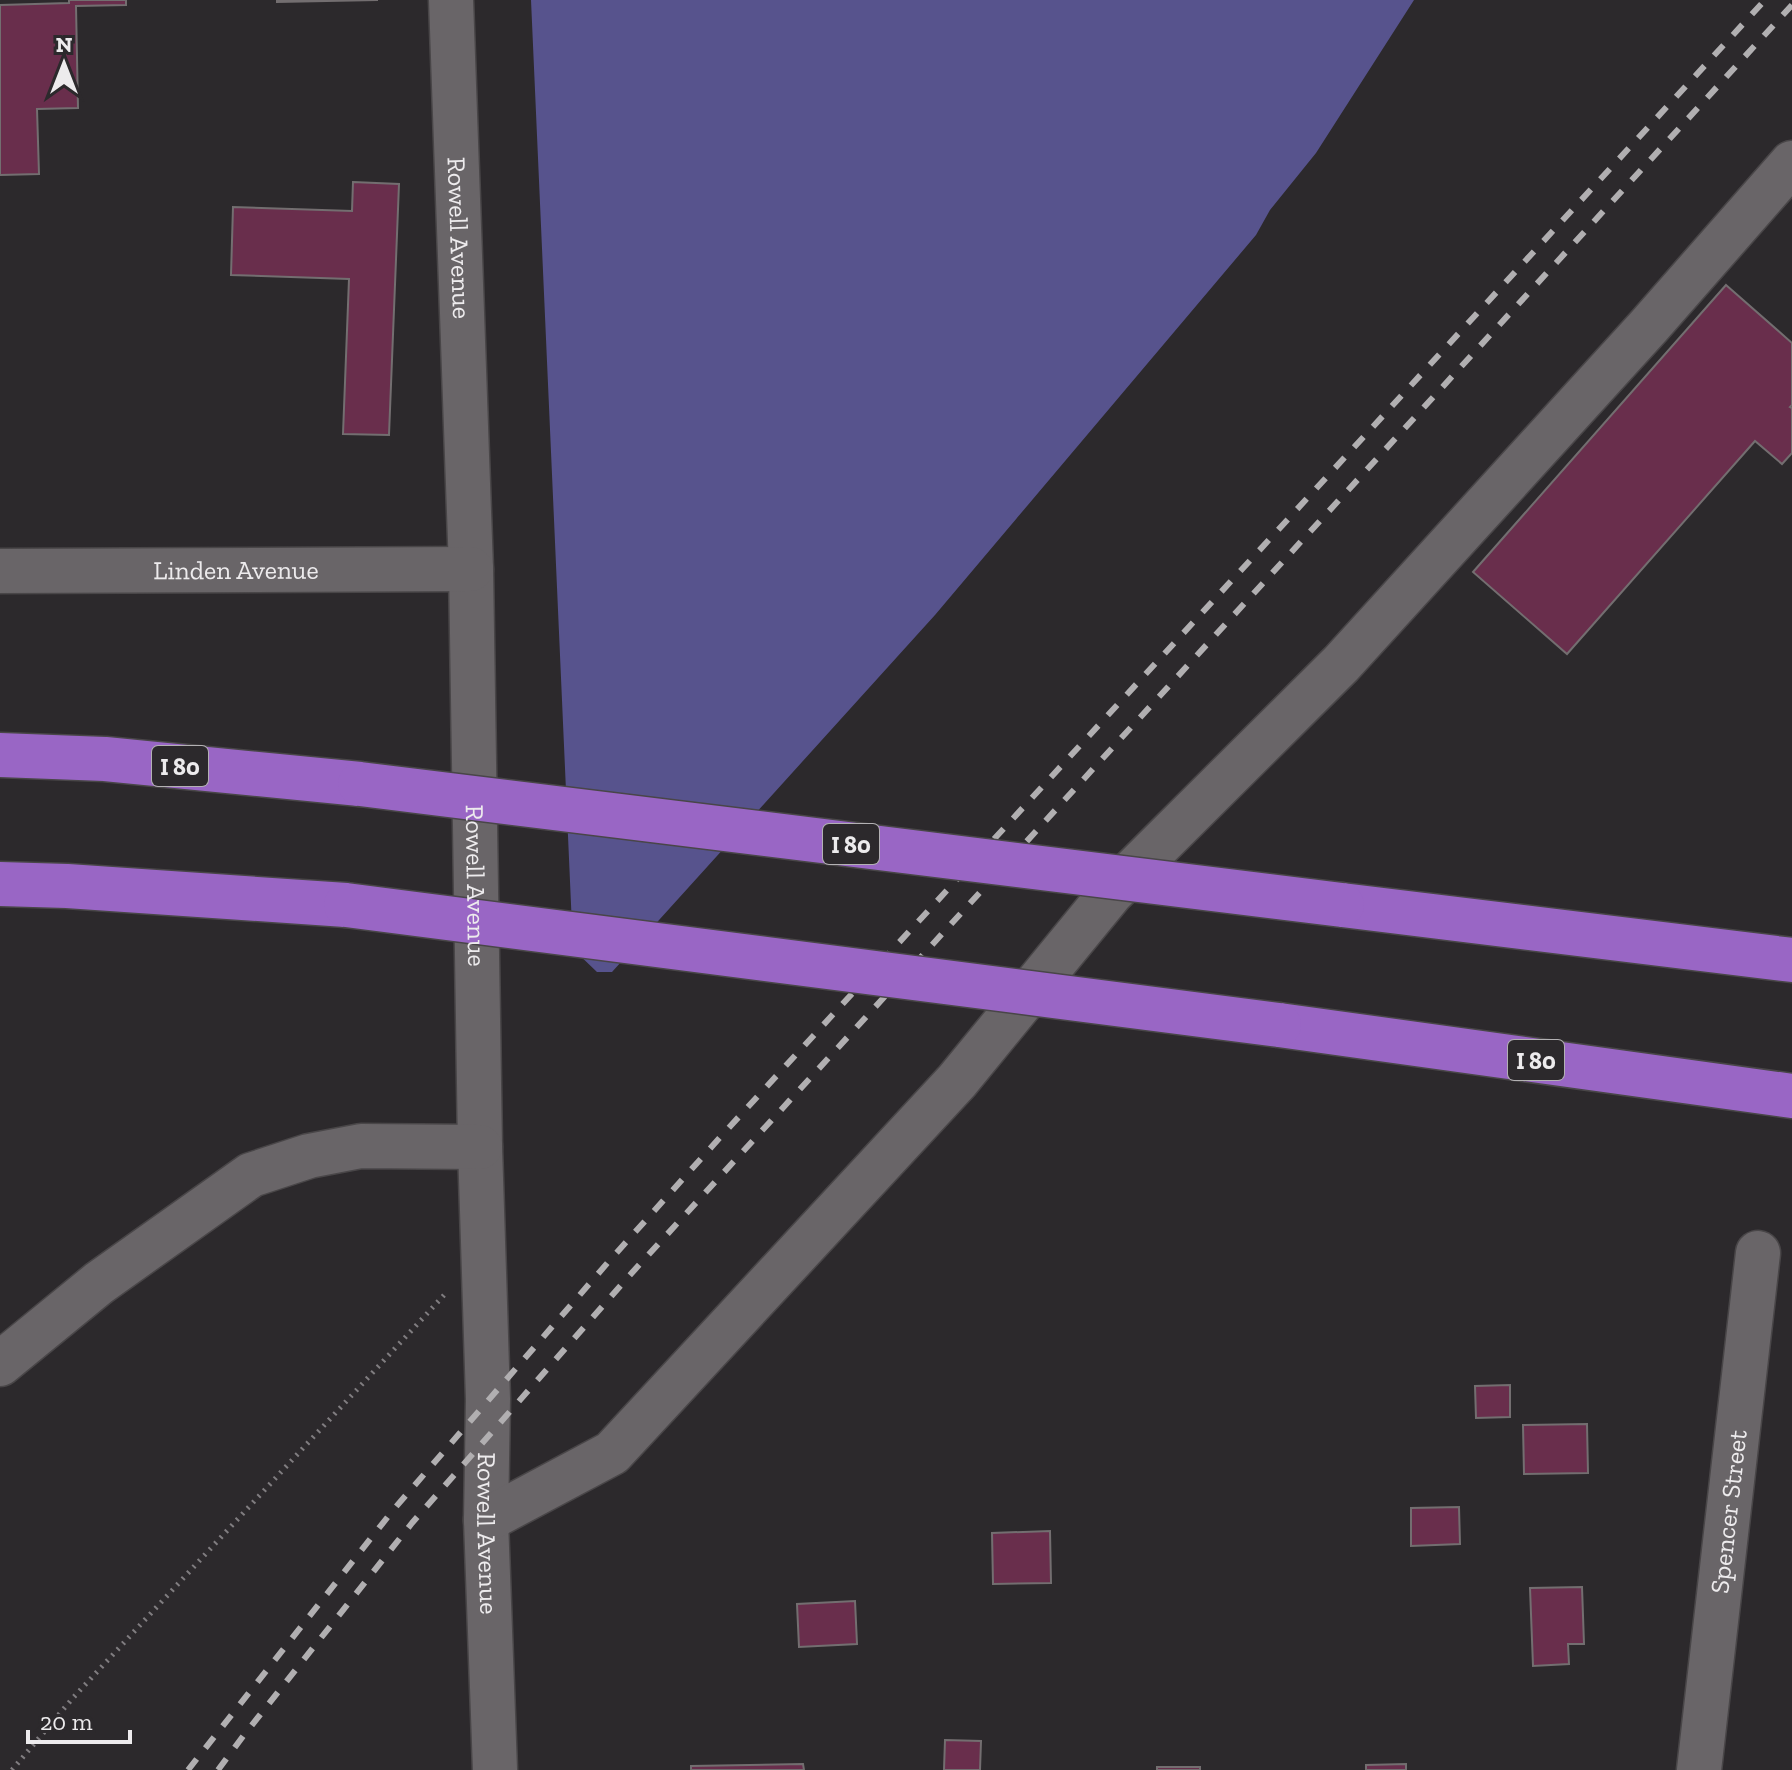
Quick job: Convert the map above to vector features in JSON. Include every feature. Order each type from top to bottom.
[{"type":"highway","name":"I 80","points":[[0,755],[105,759],[360,784],[1792,960]]},
{"type":"highway","name":"I 80","points":[[0,884],[346,905],[1279,1025],[1792,1096]]},
{"type":"street","name":"Rowell Avenue","points":[[451,0],[471,569],[480,1147],[488,1399],[486,1520],[495,1770]]},
{"type":"street","points":[[486,1520],[612,1453],[957,1081],[1111,893],[1341,664],[1649,326],[1792,163]]},
{"type":"street","name":"Linden Avenue","points":[[0,571],[471,569]]},
{"type":"street","points":[[0,1364],[99,1283],[251,1175],[309,1156],[361,1146],[480,1147]]},
{"type":"street","name":"Spencer Street","points":[[1699,1770],[1758,1253]]},
{"type":"path","points":[[12,1770],[72,1699],[443,1294],[485,1271]]},
{"type":"shaded area","points":[[531,0],[1414,0],[1316,153],[1270,210],[1256,235],[935,615],[612,972],[597,972],[573,949]]},
{"type":"building","points":[[69,0],[126,0],[126,5],[76,6],[78,108],[37,109],[39,174],[0,175],[0,5],[69,3]]},
{"type":"building","points":[[277,0],[378,0],[277,2]]},
{"type":"building","points":[[353,182],[399,184],[389,435],[343,434],[349,279],[231,275],[233,207],[352,211]]},
{"type":"building","points":[[1726,285],[1792,343],[1792,453],[1782,464],[1755,441],[1567,654],[1473,572]]},
{"type":"building","points":[[1510,1385],[1510,1417],[1476,1418],[1475,1386]]},
{"type":"building","points":[[1587,1424],[1588,1473],[1524,1474],[1523,1425]]},
{"type":"building","points":[[1459,1507],[1460,1544],[1411,1546],[1411,1508]]},
{"type":"building","points":[[1050,1531],[1051,1583],[993,1584],[992,1533]]},
{"type":"building","points":[[1582,1587],[1584,1644],[1568,1644],[1569,1664],[1533,1666],[1530,1588]]},
{"type":"building","points":[[855,1601],[857,1644],[799,1647],[797,1604]]},
{"type":"building","points":[[945,1740],[981,1741],[980,1770],[944,1770]]},
{"type":"building","points":[[803,1764],[804,1770],[691,1770],[691,1766]]},
{"type":"building","points":[[1406,1764],[1406,1770],[1366,1770],[1366,1765]]},
{"type":"building","points":[[1157,1767],[1200,1767],[1200,1770],[1157,1770]]},
{"type":"railway","points":[[188,1770],[394,1509],[610,1260],[1765,0]]},
{"type":"railway","points":[[218,1770],[412,1523],[629,1276],[1792,5]]}]
